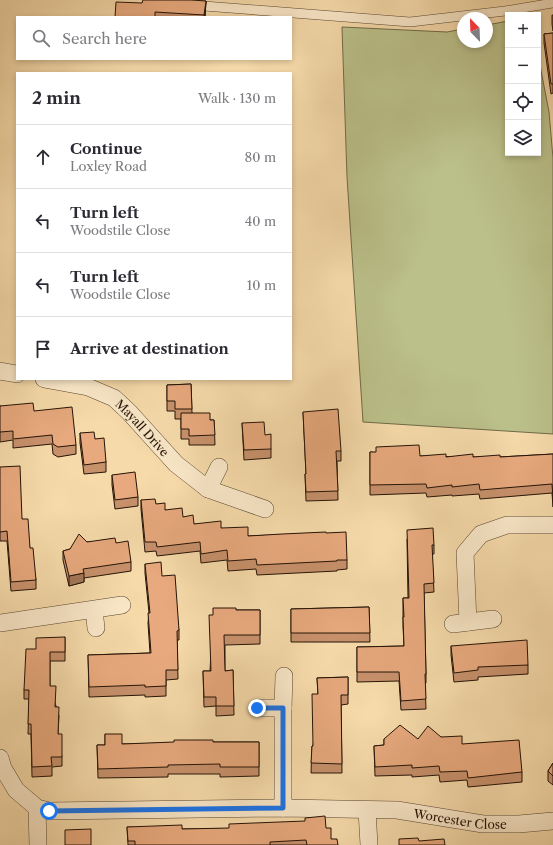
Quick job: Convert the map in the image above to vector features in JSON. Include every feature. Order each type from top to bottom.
[{"type":"street","points":[[0,371],[16,374]]},
{"type":"street","name":"Mayall Drive","points":[[50,380],[88,387],[114,398],[129,412],[176,464],[208,490],[265,509]]},
{"type":"street","points":[[208,490],[219,467]]},
{"type":"street","points":[[493,619],[461,623],[465,553],[481,534],[507,525],[553,525]]},
{"type":"street","points":[[0,623],[122,605]]},
{"type":"street","points":[[94,610],[96,628]]},
{"type":"street","points":[[283,808],[284,676]]},
{"type":"street","points":[[257,708],[283,708]]},
{"type":"street","points":[[0,758],[3,768],[16,790],[37,808],[38,845]]},
{"type":"street","name":"Worcester Close","points":[[37,808],[49,811],[283,808],[397,810],[483,824],[519,824],[553,821]]},
{"type":"street","points":[[367,810],[369,845]]},
{"type":"lane","points":[[204,6],[410,22],[505,11],[553,3]]},
{"type":"green space","points":[[505,22],[505,156],[541,156],[541,71],[549,112],[553,158],[553,434],[363,422],[347,177],[342,27],[447,32],[457,30],[457,48],[493,48],[493,24]]},
{"type":"building","points":[[143,0],[206,1],[204,15],[155,12],[155,16],[115,16],[116,2],[142,3]]},
{"type":"building","points":[[553,33],[553,84],[551,84],[544,34]]},
{"type":"building","points":[[191,384],[192,409],[175,409],[175,401],[167,401],[167,385]]},
{"type":"building","points":[[33,403],[34,411],[72,407],[76,445],[58,447],[53,444],[52,435],[13,439],[13,431],[0,432],[0,406]]},
{"type":"building","points":[[338,409],[341,451],[336,451],[338,491],[306,492],[303,412]]},
{"type":"building","points":[[181,413],[210,413],[210,420],[214,420],[215,435],[189,436],[189,429],[181,429]]},
{"type":"building","points":[[264,422],[265,435],[271,434],[271,449],[244,450],[242,423]]},
{"type":"building","points":[[94,432],[95,439],[104,438],[106,462],[84,465],[80,433]]},
{"type":"building","points":[[419,445],[420,456],[446,454],[446,457],[473,454],[473,457],[500,455],[500,457],[553,454],[553,498],[552,484],[480,490],[479,484],[427,488],[426,484],[370,485],[370,452],[376,452],[376,447]]},
{"type":"building","points":[[20,466],[22,519],[28,519],[30,548],[33,548],[36,580],[11,582],[7,531],[0,532],[0,467]]},
{"type":"building","points":[[135,472],[138,497],[115,500],[112,475]]},
{"type":"building","points":[[155,499],[156,504],[165,503],[165,510],[182,508],[183,517],[193,515],[194,524],[221,521],[221,528],[248,527],[248,536],[346,532],[347,560],[257,565],[256,559],[228,561],[227,550],[201,554],[200,542],[157,547],[156,542],[145,542],[141,500]]},
{"type":"building","points":[[433,528],[434,545],[432,545],[434,583],[424,584],[426,699],[401,701],[399,672],[357,672],[357,647],[404,646],[403,598],[409,598],[407,530]]},
{"type":"building","points":[[79,534],[87,542],[115,538],[116,543],[128,541],[131,562],[83,569],[84,573],[69,576],[63,551],[70,549]]},
{"type":"building","points":[[161,562],[162,576],[175,575],[179,630],[177,631],[178,670],[166,670],[166,686],[145,687],[145,685],[89,687],[88,655],[151,653],[148,613],[150,613],[145,564]]},
{"type":"building","points":[[369,607],[370,633],[291,633],[291,609]]},
{"type":"building","points":[[213,608],[260,610],[260,635],[224,635],[225,671],[233,670],[234,706],[216,706],[216,697],[204,697],[203,671],[211,671],[209,615],[213,615]]},
{"type":"building","points":[[65,637],[65,652],[50,652],[50,686],[56,686],[55,707],[59,707],[58,734],[62,734],[62,757],[51,757],[52,766],[32,767],[31,724],[28,724],[29,690],[24,690],[26,649],[36,649],[36,638]]},
{"type":"building","points":[[527,640],[528,665],[478,667],[478,670],[454,673],[451,646]]},
{"type":"building","points":[[348,677],[348,695],[341,695],[342,764],[311,763],[313,746],[312,694],[318,694],[317,678]]},
{"type":"building","points":[[400,725],[418,739],[428,726],[441,737],[462,736],[462,744],[519,740],[522,772],[468,778],[467,771],[440,772],[439,766],[412,768],[412,765],[375,767],[374,746],[384,745],[384,739]]},
{"type":"building","points":[[105,734],[122,734],[122,744],[174,742],[174,740],[259,742],[259,767],[220,767],[220,764],[98,769],[97,745],[105,745]]},
{"type":"building","points":[[553,763],[553,776],[548,771]]},
{"type":"building","points":[[325,816],[326,828],[331,828],[331,839],[337,839],[338,845],[307,845],[306,840],[270,842],[270,845],[135,845],[135,841],[128,841],[127,827],[182,825],[182,829],[229,828],[229,824],[305,821],[305,818]]},
{"type":"building","points":[[91,829],[91,845],[65,845],[65,830]]},
{"type":"building","points":[[418,838],[419,841],[444,839],[445,845],[399,845],[399,839]]},
{"type":"route","points":[[49,811],[283,808],[283,708],[257,708]]}]
